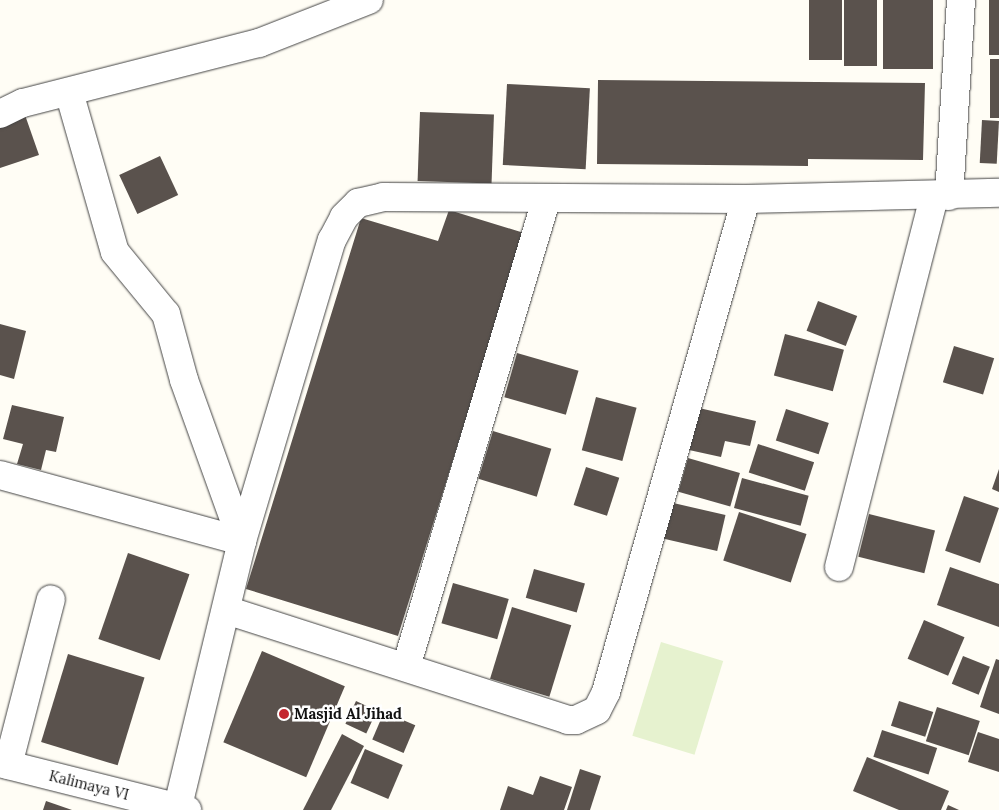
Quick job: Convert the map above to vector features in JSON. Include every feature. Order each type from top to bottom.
[{"type":"street","points":[[0,114],[23,103],[260,43],[369,0]]},
{"type":"street","points":[[839,567],[942,196],[961,0]]},
{"type":"street","points":[[69,92],[115,252],[166,314],[184,380],[242,541]]},
{"type":"street","points":[[180,809],[242,541],[332,240],[344,217],[358,203],[383,197],[746,199],[942,196],[999,192]]},
{"type":"street","points":[[406,667],[546,199]]},
{"type":"street","points":[[226,610],[568,720],[576,720],[597,710],[606,692],[746,199]]},
{"type":"street","points":[[0,475],[242,541]]},
{"type":"street","points":[[4,764],[51,599]]},
{"type":"street","name":"Kalimaya VI","points":[[4,764],[180,809]]},
{"type":"green space","points":[[661,642],[723,661],[695,755],[632,736]]},
{"type":"building","points":[[809,0],[842,0],[842,60],[809,60]]},
{"type":"building","points":[[844,0],[877,0],[877,66],[844,66]]},
{"type":"building","points":[[883,0],[933,0],[933,69],[883,69]]},
{"type":"building","points":[[989,0],[999,0],[999,55],[989,55]]},
{"type":"building","points":[[990,59],[999,59],[999,118],[990,118]]},
{"type":"building","points":[[598,80],[925,83],[923,160],[808,159],[808,166],[597,164]]},
{"type":"building","points":[[507,84],[590,88],[586,169],[503,165]]},
{"type":"building","points":[[420,112],[494,115],[492,184],[418,181]]},
{"type":"building","points":[[25,115],[39,155],[0,168],[0,123]]},
{"type":"building","points":[[982,120],[999,121],[997,164],[980,163]]},
{"type":"building","points":[[160,156],[178,195],[137,214],[119,175]]},
{"type":"building","points":[[449,210],[524,233],[398,636],[246,589],[361,218],[438,241]]},
{"type":"building","points":[[818,301],[857,316],[846,346],[807,331]]},
{"type":"building","points":[[0,324],[26,331],[14,379],[0,375]]},
{"type":"building","points":[[785,334],[844,350],[833,391],[774,376]]},
{"type":"building","points":[[954,346],[994,358],[983,395],[943,382]]},
{"type":"building","points":[[517,353],[579,371],[566,415],[504,397]]},
{"type":"building","points":[[596,397],[637,408],[622,461],[582,450]]},
{"type":"building","points":[[12,405],[64,417],[56,452],[46,450],[41,470],[17,464],[23,444],[3,439]]},
{"type":"building","points":[[699,408],[756,421],[750,446],[725,441],[721,457],[689,450]]},
{"type":"building","points":[[786,409],[829,423],[819,454],[776,440]]},
{"type":"building","points":[[493,431],[551,449],[537,497],[478,479]]},
{"type":"building","points":[[758,444],[814,462],[805,491],[749,473]]},
{"type":"building","points":[[688,458],[740,473],[730,507],[678,492]]},
{"type":"building","points":[[586,467],[619,478],[607,516],[574,505]]},
{"type":"building","points":[[999,469],[999,492],[992,489]]},
{"type":"building","points":[[742,478],[809,496],[801,526],[734,508]]},
{"type":"building","points":[[964,496],[999,508],[980,563],[945,551]]},
{"type":"building","points":[[669,502],[726,515],[717,551],[661,538]]},
{"type":"building","points":[[739,512],[807,534],[791,582],[723,561]]},
{"type":"building","points":[[869,514],[935,530],[924,573],[858,557]]},
{"type":"building","points":[[128,553],[189,574],[160,660],[98,639]]},
{"type":"building","points":[[950,567],[999,584],[999,627],[937,605]]},
{"type":"building","points":[[534,569],[585,584],[577,612],[526,598]]},
{"type":"building","points":[[453,583],[509,599],[497,639],[441,623]]},
{"type":"building","points":[[512,607],[571,625],[549,697],[490,679]]},
{"type":"building","points":[[924,620],[965,637],[948,676],[908,659]]},
{"type":"building","name":"Masjid Al Jihad","points":[[262,651],[345,686],[306,777],[223,742]]},
{"type":"building","points":[[68,654],[145,677],[118,765],[41,742]]},
{"type":"building","points":[[963,656],[990,667],[979,695],[952,684]]},
{"type":"building","points":[[996,659],[999,660],[999,714],[980,707]]},
{"type":"building","points":[[356,701],[377,711],[366,733],[345,724]]},
{"type":"building","points":[[899,701],[933,712],[925,737],[891,726]]},
{"type":"building","points":[[937,707],[980,721],[969,755],[926,741]]},
{"type":"building","points":[[384,712],[415,725],[404,753],[372,740]]},
{"type":"building","points":[[882,730],[937,748],[929,775],[873,757]]},
{"type":"building","points":[[978,732],[999,739],[999,772],[968,762]]},
{"type":"building","points":[[342,734],[364,746],[331,810],[303,810]]},
{"type":"building","points":[[365,749],[403,765],[388,799],[351,783]]},
{"type":"building","points":[[867,757],[949,791],[941,810],[899,810],[853,791]]},
{"type":"building","points":[[580,769],[601,776],[590,810],[567,810]]},
{"type":"building","points":[[540,776],[572,787],[564,810],[500,810],[508,786],[533,795]]},
{"type":"building","points":[[46,801],[72,810],[43,810]]},
{"type":"building","points":[[948,805],[959,810],[946,810]]},
{"type":"place","name":"Masjid Al Jihad","points":[[284,714]]}]
